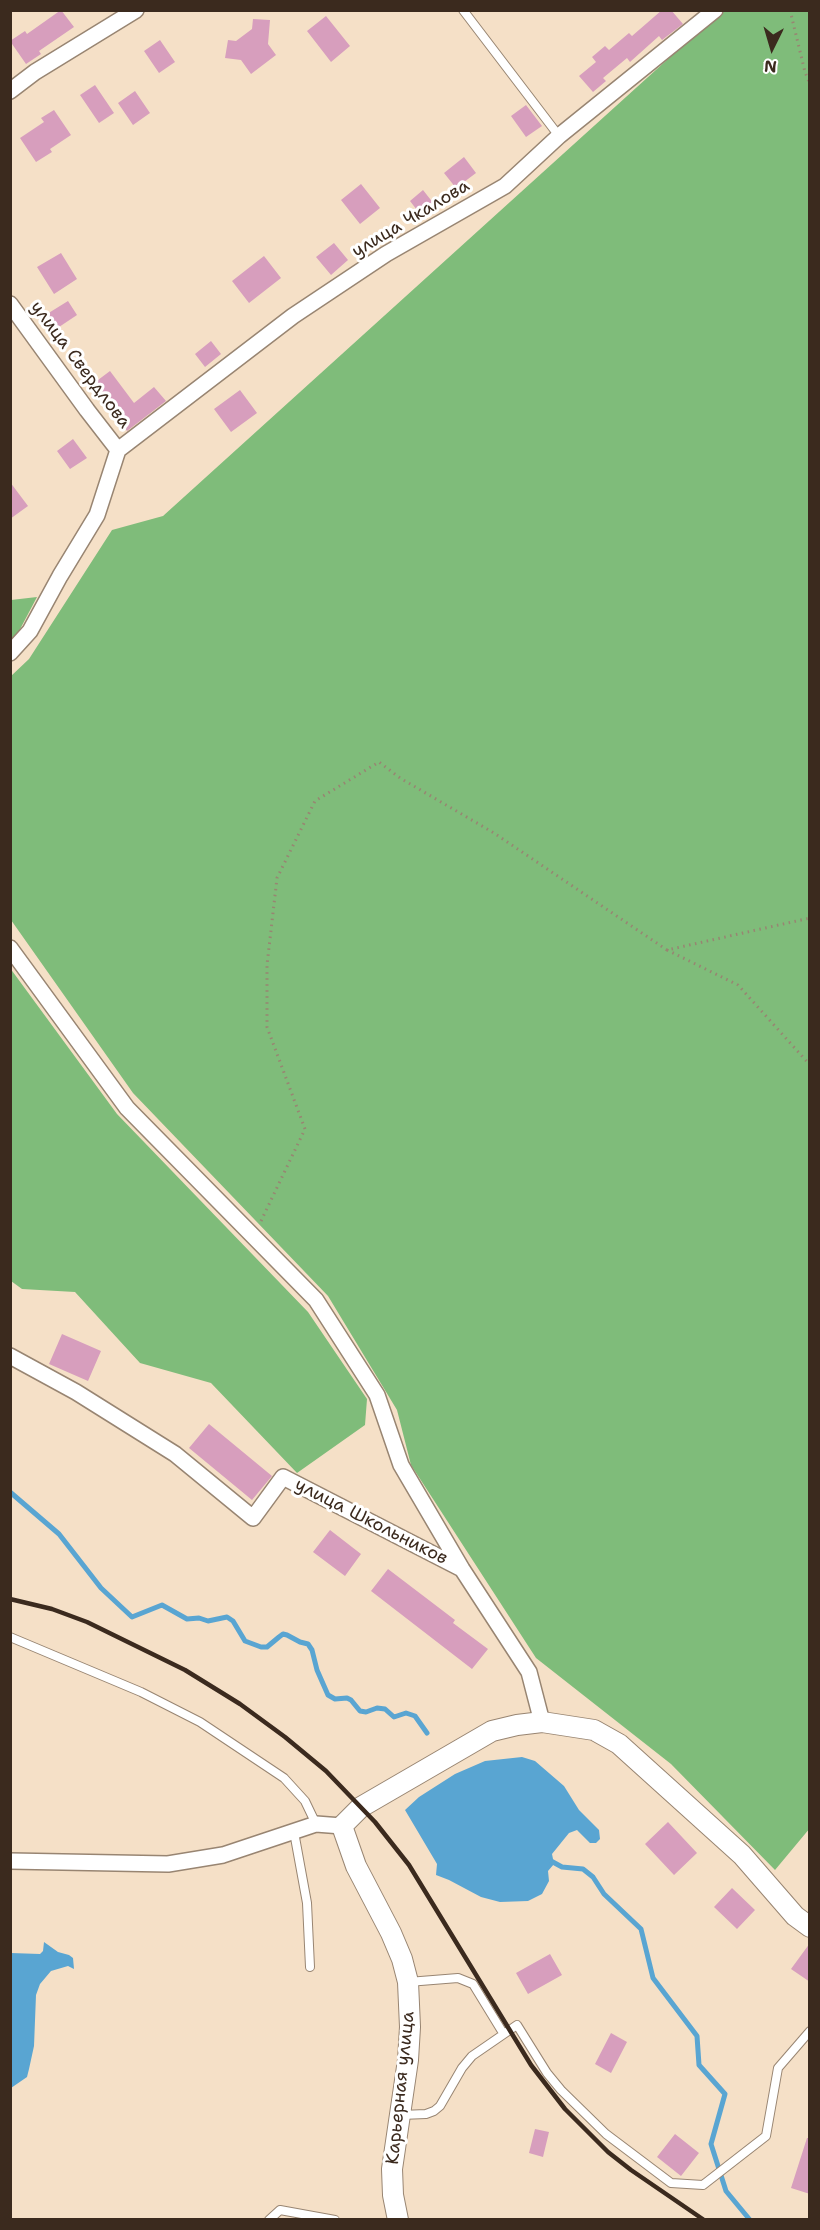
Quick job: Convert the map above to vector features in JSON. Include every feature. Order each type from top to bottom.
[{"type":"street","points":[[10,91],[36,72],[136,10]]},
{"type":"street","name":"улица Чкалова","points":[[118,450],[293,316],[386,254],[506,186],[559,136],[715,10]]},
{"type":"street","name":"улица Свердлова","points":[[10,304],[118,450]]},
{"type":"street","points":[[10,653],[30,631],[60,576],[98,515],[118,450]]},
{"type":"street","points":[[10,948],[127,1108],[316,1300],[377,1395],[401,1465],[462,1569]]},
{"type":"street","name":"улица Школьников","points":[[10,1356],[76,1392],[175,1454],[253,1518],[283,1477],[462,1569],[529,1672],[542,1722]]},
{"type":"street","points":[[10,1861],[168,1864],[223,1855],[316,1824],[342,1826],[361,1807],[492,1731],[542,1722],[594,1730],[619,1744],[742,1856],[795,1917],[810,1927]]},
{"type":"street","name":"Карьерная улица","points":[[342,1826],[356,1866],[391,1933],[402,1959],[408,1982],[410,2027],[392,2169],[393,2195],[398,2220]]},
{"type":"lane","points":[[463,10],[559,136]]},
{"type":"lane","points":[[10,1638],[72,1661],[200,1722],[284,1778],[305,1801],[316,1824]]},
{"type":"lane","points":[[294,1832],[307,1903],[310,1967]]},
{"type":"lane","points":[[408,1982],[458,1978],[473,1984],[503,2034]]},
{"type":"lane","points":[[400,2115],[414,2116],[434,2111],[440,2106],[462,2068],[472,2056],[517,2025],[535,2056],[561,2090],[606,2134],[670,2183],[703,2185],[766,2136],[778,2068],[810,2031]]},
{"type":"lane","points":[[269,2220],[280,2210],[335,2220]]},
{"type":"path","points":[[790,10],[810,84]]},
{"type":"path","points":[[254,1237],[305,1129],[267,1027],[267,964],[277,878],[315,801],[380,762],[400,778],[494,833],[667,950],[738,985],[810,1065]]},
{"type":"path","points":[[667,950],[810,918]]},
{"type":"green space","points":[[721,11],[809,11],[810,1828],[775,1870],[671,1764],[536,1658],[411,1465],[397,1410],[328,1296],[133,1093],[11,920],[10,677],[29,659],[112,530],[163,516]]},
{"type":"green space","points":[[37,597],[18,633],[11,640],[11,600]]},
{"type":"green space","points":[[10,968],[117,1114],[308,1312],[367,1399],[365,1425],[297,1473],[211,1383],[140,1363],[75,1292],[22,1289],[11,1281]]},
{"type":"water","points":[[522,1757],[535,1761],[564,1786],[579,1810],[599,1830],[600,1839],[596,1843],[590,1843],[577,1830],[569,1833],[552,1854],[554,1864],[548,1871],[549,1881],[542,1894],[528,1901],[500,1902],[481,1897],[436,1875],[437,1864],[405,1810],[419,1797],[455,1774],[485,1761]]},
{"type":"water","points":[[44,1942],[58,1952],[73,1958],[74,1969],[68,1966],[51,1971],[40,1984],[36,1995],[34,2046],[27,2077],[11,2088],[11,1953],[40,1954],[43,1951]]},
{"type":"building","points":[[61,10],[74,27],[39,51],[41,54],[26,64],[10,41],[25,31],[27,34]]},
{"type":"building","points":[[662,10],[671,10],[683,24],[662,40],[659,36],[630,62],[627,58],[603,78],[606,81],[593,92],[579,76],[596,62],[592,57],[605,46],[609,50],[629,33],[632,36]]},
{"type":"building","points":[[326,16],[350,46],[331,62],[307,31]]},
{"type":"building","points":[[253,19],[270,20],[268,44],[276,55],[251,74],[241,60],[225,58],[228,40],[236,41],[252,29]]},
{"type":"building","points":[[160,40],[175,62],[159,73],[144,51]]},
{"type":"building","points":[[95,85],[114,113],[99,123],[80,95]]},
{"type":"building","points":[[135,91],[150,113],[133,125],[118,103]]},
{"type":"building","points":[[526,105],[542,126],[526,137],[511,116]]},
{"type":"building","points":[[54,110],[71,135],[50,149],[52,152],[36,162],[20,138],[44,122],[41,118]]},
{"type":"building","points":[[464,157],[476,173],[456,188],[444,173]]},
{"type":"building","points":[[361,184],[380,208],[360,224],[341,200]]},
{"type":"building","points":[[423,190],[434,204],[420,214],[410,201]]},
{"type":"building","points":[[334,243],[348,260],[331,275],[316,257]]},
{"type":"building","points":[[61,253],[77,279],[54,294],[37,267]]},
{"type":"building","points":[[264,256],[281,278],[249,303],[232,281]]},
{"type":"building","points":[[68,301],[77,315],[56,329],[47,314]]},
{"type":"building","points":[[211,341],[221,354],[205,367],[195,354]]},
{"type":"building","points":[[110,371],[134,403],[154,387],[166,401],[127,431],[94,383]]},
{"type":"building","points":[[240,390],[257,413],[231,432],[214,409]]},
{"type":"building","points":[[73,439],[87,458],[70,469],[57,451]]},
{"type":"building","points":[[10,482],[28,506],[10,519]]},
{"type":"building","points":[[62,1334],[101,1351],[88,1381],[49,1364]]},
{"type":"building","points":[[209,1424],[272,1476],[252,1500],[189,1448]]},
{"type":"building","points":[[330,1530],[361,1554],[345,1576],[313,1552]]},
{"type":"building","points":[[388,1569],[455,1620],[453,1623],[488,1649],[472,1669],[371,1591]]},
{"type":"building","points":[[668,1822],[697,1853],[674,1875],[645,1844]]},
{"type":"building","points":[[732,1888],[755,1910],[737,1929],[714,1907]]},
{"type":"building","points":[[810,1943],[810,1982],[791,1969]]},
{"type":"building","points":[[550,1954],[562,1975],[528,1994],[516,1973]]},
{"type":"building","points":[[611,2033],[627,2042],[611,2073],[595,2064]]},
{"type":"building","points":[[535,2129],[549,2132],[543,2157],[529,2153]]},
{"type":"building","points":[[675,2134],[699,2153],[681,2176],[657,2157]]},
{"type":"building","points":[[807,2138],[810,2138],[810,2194],[791,2188]]},
{"type":"waterway","points":[[10,1492],[59,1534],[101,1588],[132,1617],[162,1605],[187,1619],[199,1618],[208,1621],[227,1617],[233,1621],[245,1641],[261,1647],[267,1647],[283,1634],[287,1635],[308,1644],[328,1695],[335,1699],[347,1698],[360,1711],[366,1712],[377,1708],[385,1709],[394,1717],[406,1713],[415,1716],[427,1733]]},
{"type":"waterway","points":[[551,1861],[562,1867],[583,1869],[593,1877],[604,1894],[641,1929],[653,1978],[697,2036],[699,2065],[725,2094],[711,2144],[726,2191],[750,2220]]},
{"type":"railway","points":[[10,1599],[52,1609],[87,1622],[185,1670],[240,1704],[326,1771],[375,1822],[409,1865],[531,2065],[565,2109],[608,2152],[704,2220]]}]
